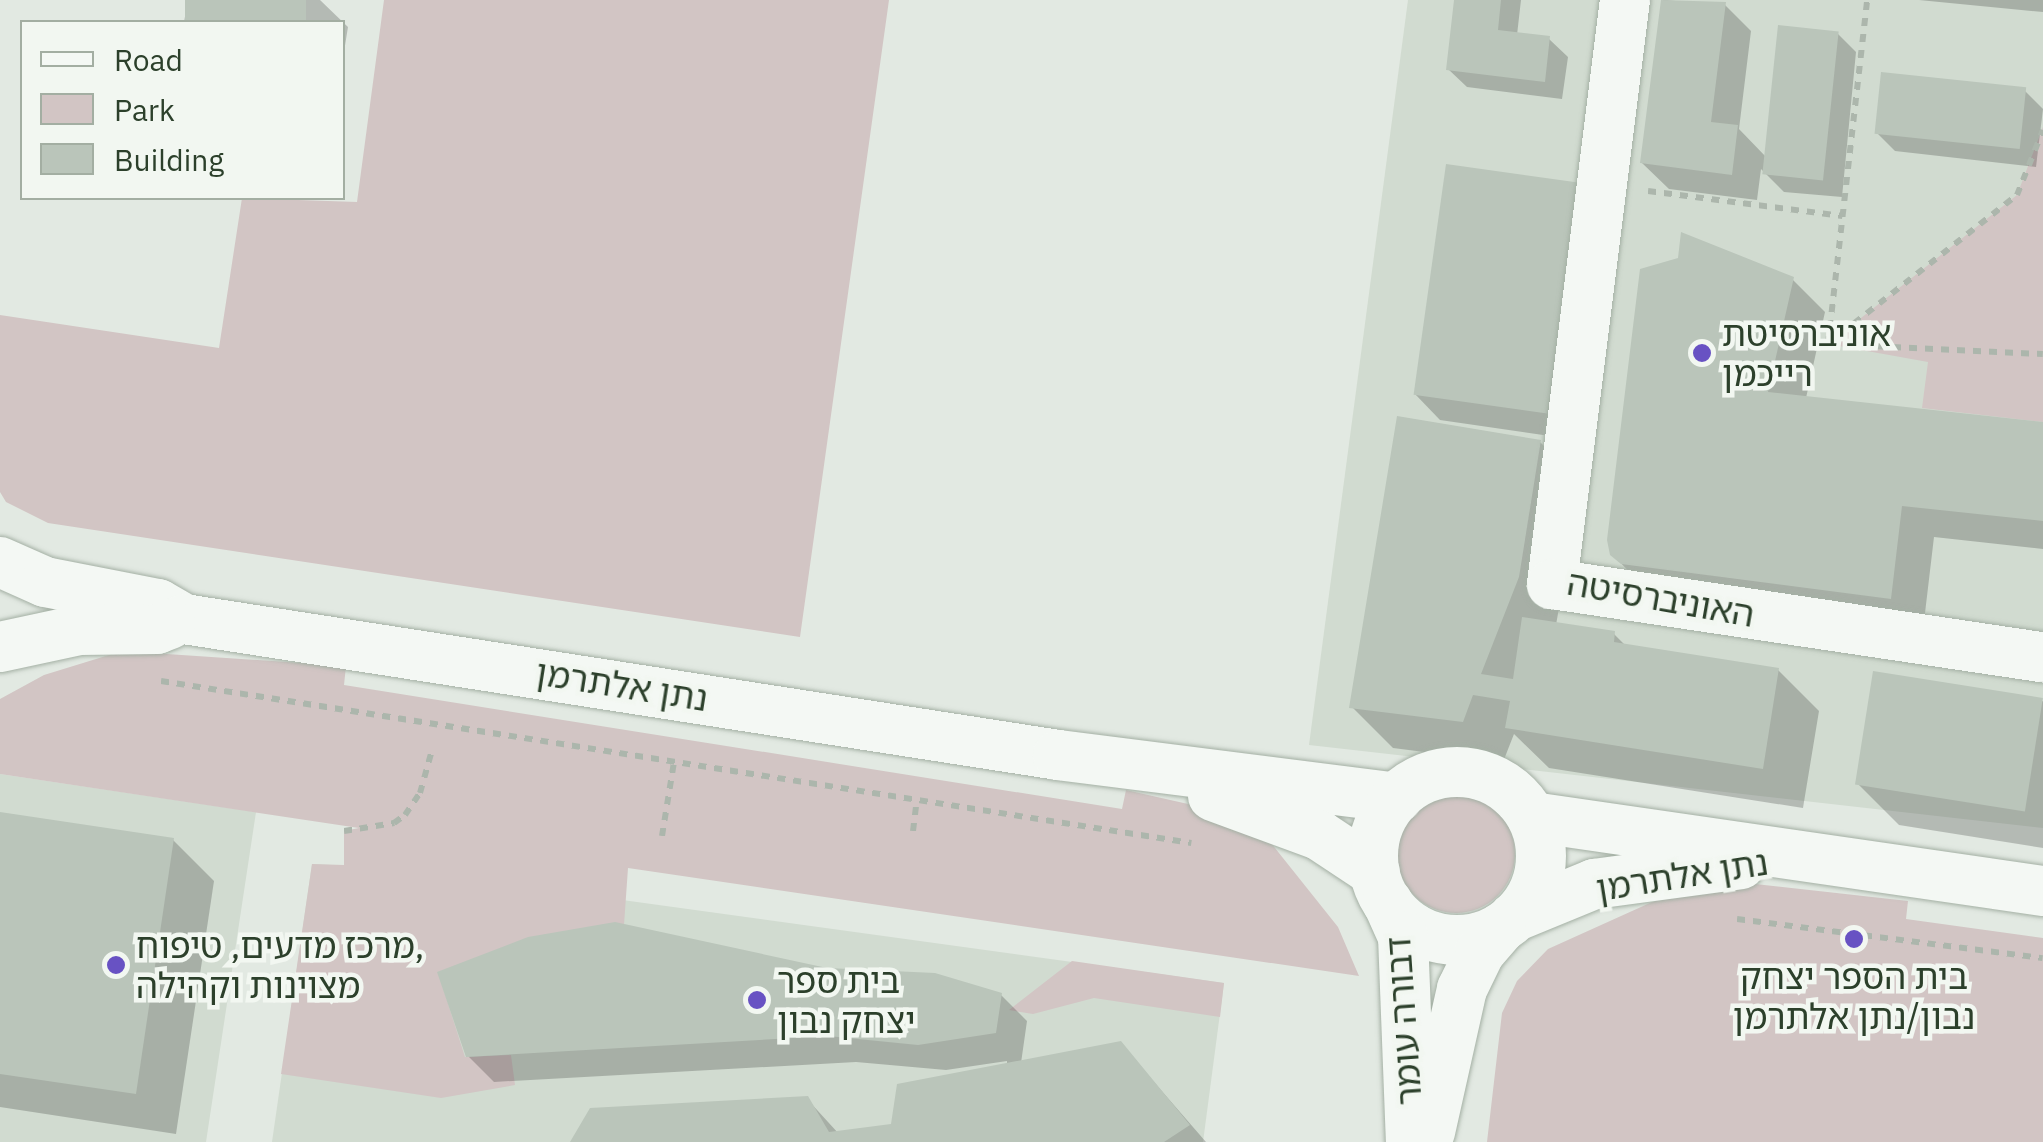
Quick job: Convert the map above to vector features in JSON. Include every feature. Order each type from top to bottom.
[{"type":"street","name":"האוניברסיטה","points":[[1624,0],[1552,584],[2043,657]]},
{"type":"street","name":"נתן אלתרמן","points":[[0,562],[45,582],[158,604],[184,619],[1058,754],[1397,798]]},
{"type":"street","name":"נתן אלתרמן","points":[[0,647],[80,630],[157,629],[184,619]]},
{"type":"street","name":"נתן אלתרמן","points":[[1058,754],[1238,802],[1319,835],[1381,887]]},
{"type":"street","points":[[1469,774],[1501,784],[1532,816],[1541,861],[1536,884],[1507,923],[1460,940],[1419,931],[1381,887],[1377,832],[1397,798],[1436,775],[1469,774]]},
{"type":"street","name":"נתן אלתרמן","points":[[1532,816],[2043,891]]},
{"type":"street","name":"נתן אלתרמן","points":[[1507,923],[1594,884],[1795,857]]},
{"type":"street","name":"דבורה עומר","points":[[1381,887],[1403,936],[1411,1142]]},
{"type":"street","name":"דבורה עומר","points":[[1428,1142],[1462,989],[1480,952],[1507,923]]},
{"type":"path","points":[[1828,344],[1867,0]]},
{"type":"path","points":[[1828,344],[2017,195],[2043,129]]},
{"type":"path","points":[[1602,185],[1842,216]]},
{"type":"path","points":[[1828,344],[2043,354]]},
{"type":"path","points":[[151,680],[1200,844]]},
{"type":"path","points":[[344,832],[394,823],[405,815],[420,792],[432,750]]},
{"type":"path","points":[[662,836],[674,762]]},
{"type":"path","points":[[913,832],[917,800]]},
{"type":"path","points":[[1728,918],[2043,958]]},
{"type":"shaded area","name":"אוניברסיטת רייכמן","points":[[1408,0],[2043,0],[2043,828],[1309,745]]},
{"type":"shaded area","name":"מרכז מדעים, טיפוח, מצוינות וקהילה","points":[[0,774],[256,812],[206,1142],[0,1142]]},
{"type":"shaded area","name":"בית ספר יצחק נבון","points":[[312,864],[390,868],[1224,983],[1203,1142],[272,1142]]},
{"type":"green space","points":[[384,0],[889,0],[800,637],[48,523],[6,502],[0,492],[0,315],[219,348],[242,200],[357,202]]},
{"type":"green space","points":[[2043,127],[2043,422],[1922,408],[1928,362],[1828,344],[2017,195]]},
{"type":"green space","points":[[122,651],[346,666],[344,685],[1122,809],[1126,790],[1188,804],[1263,833],[1338,927],[1359,976],[628,868],[624,925],[438,972],[465,1057],[511,1055],[515,1085],[441,1098],[281,1074],[312,864],[344,865],[344,831],[359,828],[0,774],[0,699],[44,675]]},
{"type":"green space","points":[[1456,795],[1489,805],[1505,821],[1515,854],[1505,887],[1489,903],[1456,913],[1423,903],[1407,887],[1397,854],[1407,821],[1423,805]]},
{"type":"green space","points":[[1728,881],[1908,901],[1906,919],[2043,938],[2043,1142],[1487,1142],[1502,1013],[1517,981],[1548,949],[1652,902]]},
{"type":"green space","points":[[1072,961],[1224,983],[1220,1017],[1094,998],[1033,1014],[1009,1010]]},
{"type":"building","points":[[185,0],[306,0],[306,20],[185,20]]},
{"type":"building","points":[[1454,0],[1501,0],[1498,30],[1550,36],[1545,82],[1446,70]]},
{"type":"building","points":[[1661,0],[1726,2],[1711,122],[1738,125],[1732,175],[1640,163]]},
{"type":"building","points":[[1778,25],[1839,31],[1823,181],[1762,174]]},
{"type":"building","points":[[1881,72],[2026,87],[2020,149],[1875,134]]},
{"type":"building","points":[[1446,164],[1580,183],[1547,414],[1414,395]]},
{"type":"building","points":[[1681,232],[1794,277],[1768,392],[2043,422],[2043,521],[1902,506],[1891,599],[1621,564],[1610,555],[1607,540],[1640,269],[1678,258]]},
{"type":"building","points":[[1397,416],[1541,440],[1519,577],[1481,674],[1513,679],[1522,617],[1615,631],[1614,642],[1779,668],[1763,769],[1505,728],[1510,701],[1473,695],[1463,722],[1349,708]]},
{"type":"building","points":[[1873,671],[2043,698],[2025,811],[1855,785]]},
{"type":"building","points":[[0,812],[174,838],[136,1094],[0,1074]]},
{"type":"building","points":[[615,922],[827,968],[935,973],[1002,993],[996,1033],[918,1045],[828,1036],[466,1057],[437,972],[528,937]]},
{"type":"building","points":[[1121,1041],[1190,1125],[1164,1142],[570,1142],[590,1108],[808,1096],[829,1132],[891,1124],[897,1084]]},
{"type":"place","name":"אוניברסיטת רייכמן","points":[[1702,353]]},
{"type":"place","name":"בית הספר יצחק נבון/נתן אלתרמן","points":[[1854,939]]},
{"type":"place","name":"מרכז מדעים, טיפוח, מצוינות וקהילה","points":[[116,965]]},
{"type":"place","name":"בית ספר יצחק נבון","points":[[757,1000]]}]
